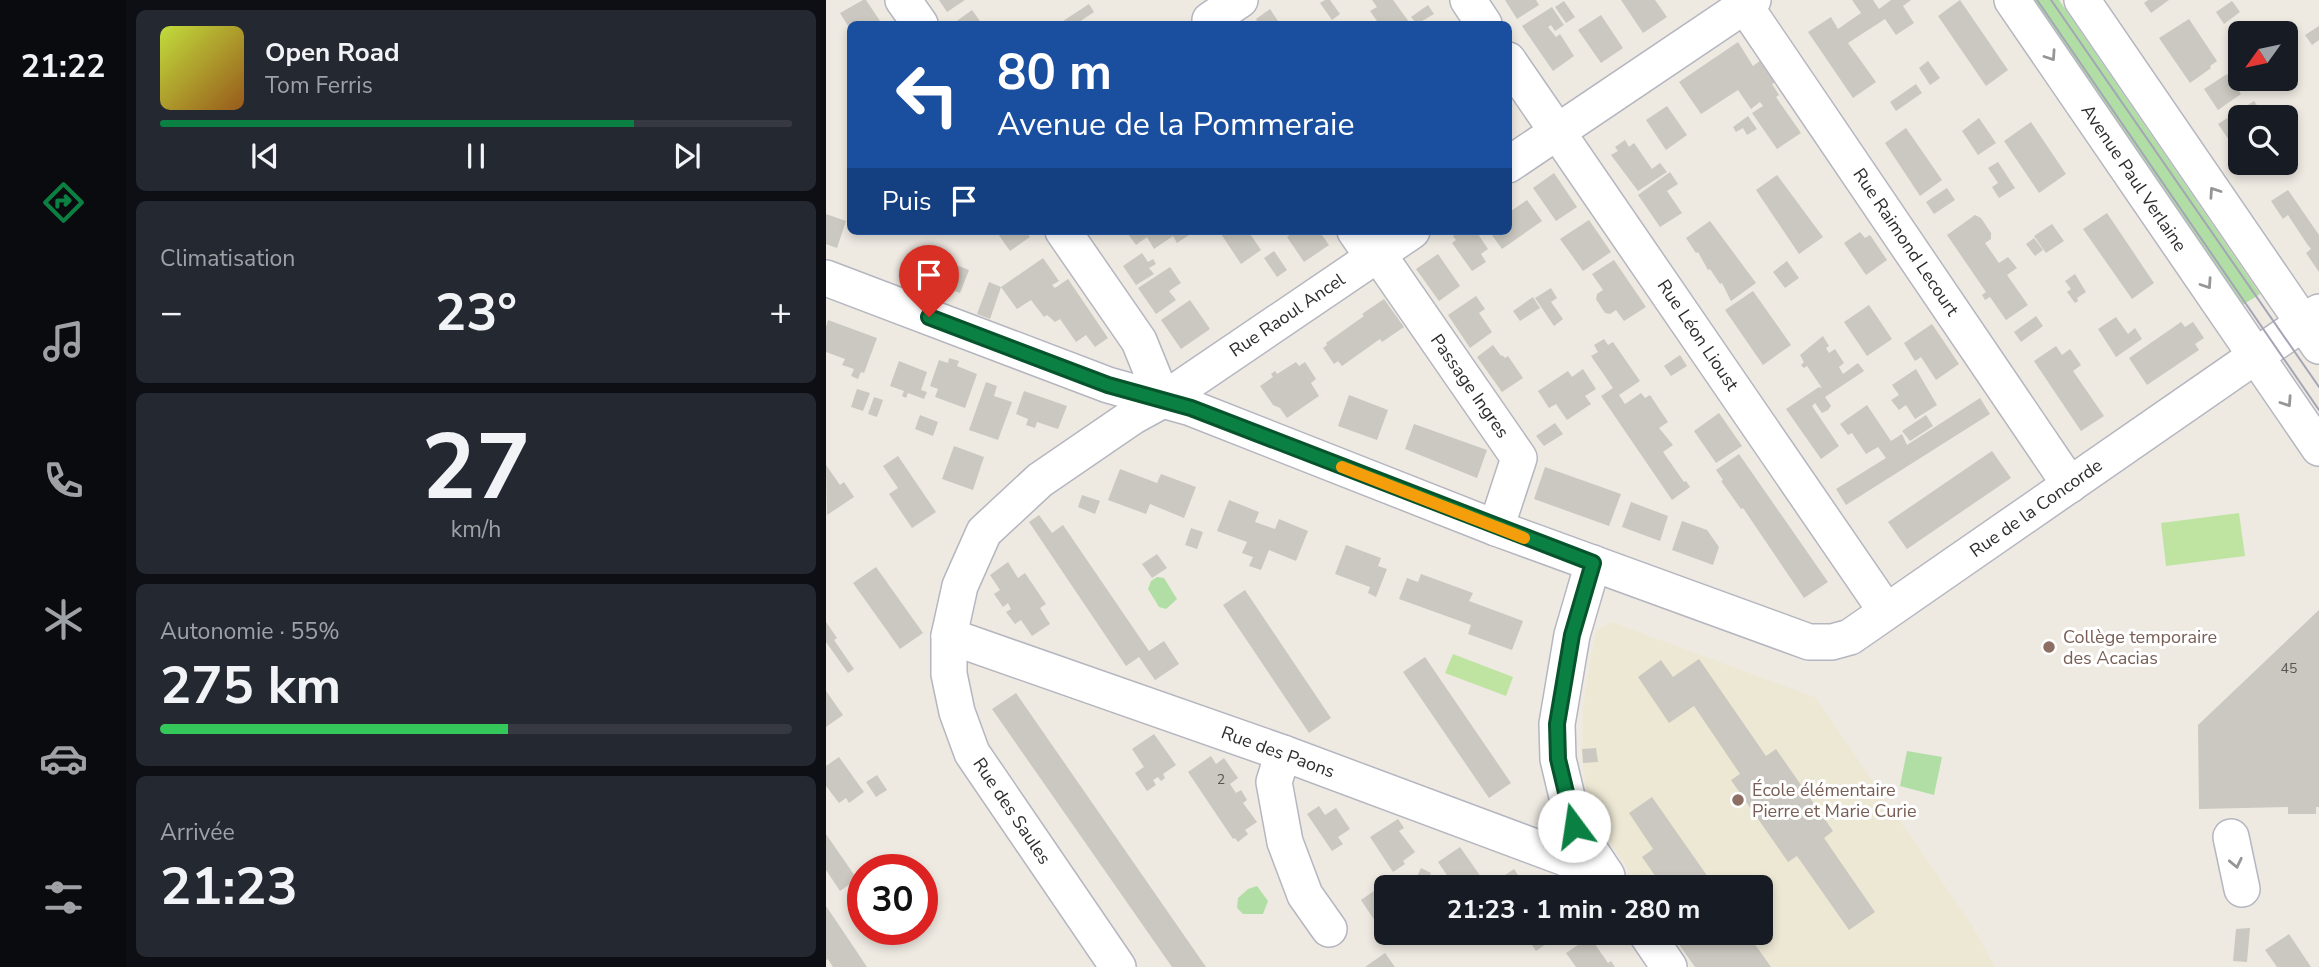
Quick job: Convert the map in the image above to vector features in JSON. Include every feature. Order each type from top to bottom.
[{"type":"street","points":[[903,0],[918,21]]},
{"type":"street","points":[[1207,15],[1240,0]]},
{"type":"street","points":[[1468,0],[1483,21]]},
{"type":"street","name":"Avenue Paul Verlaine","points":[[2012,0],[2319,448]]},
{"type":"street","points":[[2082,0],[2314,327],[2256,355]]},
{"type":"street","points":[[1512,162],[1746,2]]},
{"type":"street","name":"Rue Raimond Lecourt","points":[[1746,2],[2070,485]]},
{"type":"street","name":"Rue Léon Lioust","points":[[1512,66],[1886,611]]},
{"type":"street","points":[[1066,235],[1139,341],[1163,400]]},
{"type":"street","name":"Rue Raoul Ancel","points":[[1163,400],[1369,247],[1401,235]]},
{"type":"street","name":"Passage Ingres","points":[[1369,247],[1520,458],[1496,528]]},
{"type":"street","points":[[826,278],[1108,385],[1191,408],[1496,528],[1593,563],[1572,635],[1557,724],[1558,759],[1574,826],[1607,875]]},
{"type":"street","name":"Rue de la Concorde","points":[[1593,563],[1809,642],[1832,642],[1850,637],[2256,355]]},
{"type":"street","name":"Rue des Saules","points":[[1118,967],[972,753],[957,712],[949,674],[949,636],[960,586],[984,533],[1040,480],[1132,417],[1163,400]]},
{"type":"street","name":"Rue des Paons","points":[[949,636],[1283,753],[1597,875]]},
{"type":"street","points":[[1283,753],[1274,782],[1285,842],[1305,895],[1329,929]]},
{"type":"street","points":[[2231,837],[2242,889]]},
{"type":"street","points":[[1654,945],[1669,967]]},
{"type":"shaded area","name":"École élémentaire Pierre et Marie Curie","points":[[1611,622],[1815,697],[1973,927],[1995,967],[1695,967],[1679,945],[1773,945],[1773,875],[1632,875],[1600,827],[1586,791],[1582,749],[1583,712],[1596,631]]},
{"type":"green space","points":[[2032,0],[2059,0],[2260,294],[2241,306]]},
{"type":"green space","points":[[2239,513],[2245,556],[2166,566],[2161,523]]},
{"type":"green space","points":[[1157,577],[1164,578],[1177,599],[1166,609],[1159,607],[1148,589],[1151,581]]},
{"type":"green space","points":[[1453,654],[1513,677],[1506,696],[1445,673]]},
{"type":"green space","points":[[1907,751],[1942,757],[1934,795],[1900,786]]},
{"type":"green space","points":[[1257,886],[1268,901],[1263,914],[1243,914],[1237,908],[1238,898],[1248,889]]},
{"type":"building","points":[[866,0],[880,21],[847,21],[847,24],[840,13]]},
{"type":"building","points":[[939,0],[965,0],[947,12]]},
{"type":"building","points":[[1330,0],[1340,14],[1332,20],[1320,3]]},
{"type":"building","points":[[1372,0],[1393,0],[1408,21],[1377,21],[1370,11],[1377,7]]},
{"type":"building","points":[[1505,0],[1536,0],[1539,5],[1517,19]]},
{"type":"building","points":[[1621,0],[1655,0],[1667,17],[1643,33]]},
{"type":"building","points":[[1852,0],[1873,0],[1879,9],[1891,0],[1911,0],[1903,6],[1914,23],[1896,35],[1885,19],[1848,43],[1876,82],[1853,98],[1808,32],[1831,17],[1838,29],[1861,13]]},
{"type":"building","points":[[1960,0],[2008,70],[1986,86],[1938,16]]},
{"type":"building","points":[[2148,0],[2169,0],[2151,13],[2144,3]]},
{"type":"building","points":[[1564,1],[1575,17],[1566,23],[1555,7]]},
{"type":"building","points":[[2232,1],[2240,12],[2224,24],[2216,12]]},
{"type":"building","points":[[1089,4],[1094,12],[1080,21],[1063,21]]},
{"type":"building","points":[[1428,5],[1434,14],[1422,21],[1414,21],[1411,17]]},
{"type":"building","points":[[1552,7],[1564,25],[1555,31],[1551,25],[1548,27],[1556,37],[1560,34],[1574,56],[1553,71],[1522,26]]},
{"type":"building","points":[[1270,9],[1278,21],[1257,21],[1256,19]]},
{"type":"building","points":[[972,10],[980,21],[957,21]]},
{"type":"building","points":[[1601,15],[1623,48],[1601,63],[1578,30]]},
{"type":"building","points":[[2189,19],[2217,61],[2190,83],[2159,38]]},
{"type":"building","points":[[2319,26],[2319,40],[2312,45],[2305,35]]},
{"type":"building","points":[[1738,42],[1753,66],[1761,60],[1776,82],[1772,84],[1779,95],[1776,97],[1801,133],[1777,149],[1752,113],[1763,106],[1760,102],[1751,109],[1738,90],[1701,114],[1679,82]]},
{"type":"building","points":[[1928,61],[1940,78],[1930,85],[1919,68]]},
{"type":"building","points":[[2227,74],[2228,91],[2239,91],[2241,94],[2218,110],[2204,89]]},
{"type":"building","points":[[1916,84],[1922,93],[1896,111],[1890,102]]},
{"type":"building","points":[[1667,106],[1687,135],[1666,150],[1646,120]]},
{"type":"building","points":[[1748,116],[1757,129],[1747,135],[1743,128],[1736,132],[1733,127]]},
{"type":"building","points":[[1979,118],[1996,143],[1978,155],[1962,131]]},
{"type":"building","points":[[2228,118],[2228,139],[2218,124]]},
{"type":"building","points":[[2031,122],[2066,174],[2039,193],[2004,141]]},
{"type":"building","points":[[1906,128],[1942,180],[1920,196],[1885,143]]},
{"type":"building","points":[[1625,140],[1629,147],[1634,143],[1652,169],[1660,163],[1667,172],[1638,191],[1611,155],[1618,151],[1615,147]]},
{"type":"building","points":[[1998,162],[2015,188],[1999,198],[1992,187],[1998,183],[1988,168]]},
{"type":"building","points":[[1670,172],[1678,184],[1667,191],[1682,213],[1660,227],[1638,195]]},
{"type":"building","points":[[1554,173],[1577,207],[1556,221],[1533,188]]},
{"type":"building","points":[[1777,175],[1823,237],[1799,254],[1756,190]]},
{"type":"building","points":[[1947,188],[1955,200],[1934,214],[1926,202]]},
{"type":"building","points":[[2288,190],[2319,235],[2319,272],[2306,253],[2311,249],[2288,215],[2283,219],[2271,201]]},
{"type":"building","points":[[1527,200],[1542,221],[1502,249],[1492,235],[1512,235],[1512,210]]},
{"type":"building","points":[[2107,213],[2154,283],[2132,299],[2083,229]]},
{"type":"building","points":[[826,214],[846,221],[837,248],[826,244]]},
{"type":"building","points":[[1975,215],[1981,218],[1991,233],[1991,239],[1985,243],[1999,263],[2008,257],[2017,268],[2007,275],[2028,305],[2006,320],[1990,297],[1985,300],[1982,295],[1986,292],[1947,235]]},
{"type":"building","points":[[1589,220],[1611,252],[1583,271],[1560,239]]},
{"type":"building","points":[[1710,221],[1756,283],[1731,301],[1722,283],[1708,270],[1686,238]]},
{"type":"building","points":[[2052,224],[2064,241],[2046,253],[2034,236]]},
{"type":"building","points":[[1860,232],[1865,238],[1870,235],[1887,260],[1866,275],[1844,243]]},
{"type":"building","points":[[999,235],[1029,235],[1030,237],[1010,251]]},
{"type":"building","points":[[1129,235],[1189,235],[1177,243],[1173,236],[1154,249],[1147,237],[1136,245]]},
{"type":"building","points":[[1222,235],[1251,235],[1261,250],[1241,264]]},
{"type":"building","points":[[1322,235],[1329,245],[1304,262],[1287,237]]},
{"type":"building","points":[[1479,235],[1488,249],[1481,254],[1486,262],[1472,271],[1452,243],[1456,240],[1453,236]]},
{"type":"building","points":[[2034,238],[2043,250],[2035,256],[2026,244]]},
{"type":"building","points":[[1274,251],[1287,270],[1277,277],[1264,258]]},
{"type":"building","points":[[922,252],[969,270],[960,293],[917,277],[921,267],[917,265]]},
{"type":"building","points":[[1142,253],[1148,262],[1153,259],[1156,264],[1149,268],[1154,274],[1136,285],[1123,266]]},
{"type":"building","points":[[1438,254],[1460,286],[1439,301],[1416,269]]},
{"type":"building","points":[[1043,258],[1059,281],[1052,285],[1055,288],[1068,279],[1108,338],[1095,347],[1086,335],[1076,342],[1060,319],[1055,322],[1047,315],[1044,317],[1031,300],[1017,309],[1001,287]]},
{"type":"building","points":[[1614,260],[1646,307],[1624,321],[1616,310],[1610,314],[1605,313],[1596,299],[1597,294],[1603,290],[1592,274]]},
{"type":"building","points":[[1787,261],[1799,278],[1785,288],[1773,272]]},
{"type":"building","points":[[1170,267],[1181,283],[1169,291],[1176,300],[1156,314],[1138,288]]},
{"type":"building","points":[[2075,274],[2086,292],[2077,298],[2075,303],[2067,292],[2071,289],[2065,281]]},
{"type":"building","points":[[989,282],[1001,287],[990,319],[977,314]]},
{"type":"building","points":[[1551,288],[1557,298],[1551,302],[1563,319],[1554,326],[1535,298]]},
{"type":"building","points":[[1753,291],[1791,345],[1763,365],[1725,310]]},
{"type":"building","points":[[1476,296],[1485,309],[1479,313],[1492,332],[1470,348],[1448,315]]},
{"type":"building","points":[[1533,297],[1540,308],[1520,321],[1513,311]]},
{"type":"building","points":[[1384,299],[1404,327],[1382,342],[1380,339],[1342,366],[1338,361],[1334,364],[1323,348],[1326,343]]},
{"type":"building","points":[[1190,300],[1210,329],[1181,349],[1161,320]]},
{"type":"building","points":[[1869,305],[1892,339],[1867,356],[1844,322]]},
{"type":"building","points":[[2036,316],[2043,326],[2021,342],[2014,332]]},
{"type":"building","points":[[2116,317],[2128,334],[2135,328],[2142,339],[2116,357],[2098,329]]},
{"type":"building","points":[[828,320],[877,338],[864,373],[861,372],[858,379],[851,376],[854,369],[842,365],[845,359],[826,352]]},
{"type":"building","points":[[2181,322],[2185,327],[2193,322],[2204,338],[2195,344],[2199,350],[2147,385],[2129,358]]},
{"type":"building","points":[[1932,324],[1959,364],[1936,380],[1921,357],[1915,361],[1904,343]]},
{"type":"building","points":[[1823,336],[1829,346],[1826,348],[1829,353],[1835,349],[1844,363],[1839,367],[1843,374],[1858,363],[1864,371],[1825,397],[1831,406],[1828,410],[1822,413],[1815,403],[1812,406],[1839,446],[1821,459],[1786,409],[1819,387],[1822,388],[1807,366],[1804,368],[1801,365],[1804,362],[1800,355]]},
{"type":"building","points":[[1604,339],[1608,345],[1613,342],[1640,381],[1619,395],[1625,404],[1641,393],[1645,398],[1650,395],[1668,422],[1659,428],[1673,445],[1663,452],[1690,487],[1672,500],[1601,396],[1613,388],[1591,356],[1598,352],[1594,345]]},
{"type":"building","points":[[1493,345],[1501,356],[1508,356],[1523,378],[1502,392],[1477,357]]},
{"type":"building","points":[[2056,346],[2062,355],[2070,349],[2081,365],[2073,371],[2104,416],[2081,431],[2034,361]]},
{"type":"building","points":[[1680,355],[1687,366],[1671,376],[1664,366]]},
{"type":"building","points":[[949,358],[959,361],[957,366],[977,374],[965,408],[935,397],[938,389],[930,386],[939,360],[948,363]]},
{"type":"building","points":[[899,361],[927,372],[921,390],[927,392],[924,399],[908,393],[906,398],[902,396],[904,391],[890,386]]},
{"type":"building","points":[[1296,362],[1299,366],[1305,362],[1316,379],[1311,383],[1319,396],[1287,418],[1280,408],[1273,405],[1260,386],[1273,377],[1271,374],[1275,371],[1277,374]]},
{"type":"building","points":[[1583,369],[1596,389],[1585,396],[1591,404],[1567,420],[1556,404],[1549,408],[1538,391],[1568,371],[1572,377]]},
{"type":"building","points":[[1916,369],[1937,405],[1915,419],[1906,405],[1899,410],[1891,400],[1899,395],[1892,385]]},
{"type":"building","points":[[986,382],[997,386],[994,396],[1012,402],[998,440],[969,430]]},
{"type":"building","points":[[857,389],[870,393],[863,411],[851,407]]},
{"type":"building","points":[[1024,391],[1067,406],[1058,429],[1037,422],[1035,428],[1026,425],[1028,419],[1016,414]]},
{"type":"building","points":[[1349,395],[1388,410],[1377,440],[1338,426]]},
{"type":"building","points":[[874,397],[883,400],[877,417],[868,414]]},
{"type":"building","points":[[1980,398],[1990,414],[1846,505],[1836,489],[1886,458],[1878,447],[1866,454],[1852,433],[1848,435],[1840,424],[1867,405],[1891,441],[1902,434],[1907,445]]},
{"type":"building","points":[[1719,413],[1742,446],[1716,463],[1694,431]]},
{"type":"building","points":[[920,415],[938,422],[933,436],[915,429]]},
{"type":"building","points":[[1926,415],[1933,426],[1910,441],[1902,431]]},
{"type":"building","points":[[1555,423],[1563,434],[1544,446],[1536,436]]},
{"type":"building","points":[[1414,424],[1487,450],[1477,478],[1405,449]]},
{"type":"building","points":[[954,446],[984,457],[973,490],[942,479]]},
{"type":"building","points":[[1992,451],[2011,478],[1907,549],[1888,522]]},
{"type":"building","points":[[1739,454],[1828,582],[1804,598],[1743,508],[1741,509],[1721,481],[1723,480],[1716,470]]},
{"type":"building","points":[[898,456],[936,512],[912,528],[889,494],[898,488],[883,466]]},
{"type":"building","points":[[826,465],[840,485],[844,482],[854,497],[827,515]]},
{"type":"building","points":[[1545,467],[1621,494],[1609,526],[1534,499]]},
{"type":"building","points":[[1120,469],[1157,483],[1161,474],[1196,487],[1184,518],[1150,504],[1146,514],[1108,500]]},
{"type":"building","points":[[1082,495],[1100,501],[1095,514],[1078,507]]},
{"type":"building","points":[[1229,500],[1259,512],[1255,522],[1275,529],[1279,519],[1308,531],[1296,561],[1269,550],[1261,570],[1249,566],[1253,557],[1242,553],[1247,542],[1217,531]]},
{"type":"building","points":[[1631,502],[1668,516],[1660,541],[1622,527]]},
{"type":"building","points":[[1039,515],[1052,533],[1063,525],[1149,651],[1164,641],[1179,664],[1155,680],[1139,657],[1126,666],[1029,522]]},
{"type":"building","points":[[1682,521],[1707,530],[1719,547],[1713,565],[1672,550]]},
{"type":"building","points":[[1191,528],[1203,532],[1197,549],[1185,545]]},
{"type":"building","points":[[1346,545],[1381,558],[1378,566],[1387,569],[1376,597],[1368,593],[1370,587],[1335,574]]},
{"type":"building","points":[[1157,554],[1167,568],[1152,578],[1142,564]]},
{"type":"building","points":[[1008,562],[1018,578],[1025,573],[1046,604],[1040,608],[1050,624],[1032,636],[1021,620],[1015,624],[1006,612],[1011,609],[1008,603],[1003,607],[994,594],[1000,590],[990,575]]},
{"type":"building","points":[[876,567],[923,633],[900,649],[853,583]]},
{"type":"building","points":[[1421,574],[1473,593],[1469,601],[1523,621],[1512,650],[1468,634],[1471,625],[1399,599],[1407,578],[1418,582]]},
{"type":"building","points":[[1245,590],[1331,718],[1309,733],[1223,605]]},
{"type":"building","points":[[2319,610],[2319,807],[2316,807],[2316,814],[2288,814],[2288,807],[2199,809],[2198,725]]},
{"type":"building","points":[[826,622],[837,638],[834,640],[854,669],[848,673],[826,642]]},
{"type":"building","points":[[1425,657],[1511,783],[1489,798],[1403,672]]},
{"type":"building","points":[[1699,659],[1766,756],[1776,749],[1833,831],[1824,838],[1875,912],[1849,930],[1797,856],[1788,862],[1731,780],[1740,774],[1694,706],[1669,723],[1638,677],[1661,660],[1673,677]]},
{"type":"building","points":[[826,691],[843,715],[826,727]]},
{"type":"building","points":[[1016,693],[1206,967],[1172,967],[992,709]]},
{"type":"building","points":[[1154,734],[1176,765],[1163,774],[1165,778],[1161,781],[1158,777],[1153,780],[1156,785],[1147,791],[1135,773],[1144,767],[1132,749]]},
{"type":"building","points":[[1596,748],[1598,762],[1583,763],[1582,749]]},
{"type":"building","points":[[1211,756],[1216,764],[1224,758],[1238,778],[1230,784],[1236,793],[1241,790],[1247,800],[1243,803],[1257,822],[1245,830],[1248,834],[1238,842],[1233,839],[1188,772]]},
{"type":"building","points":[[839,757],[864,792],[849,803],[846,798],[839,803],[826,786],[826,766]]},
{"type":"building","points":[[877,775],[887,790],[876,797],[866,782]]},
{"type":"building","points":[[1652,797],[1707,875],[1655,875],[1642,857],[1653,849],[1629,813]]},
{"type":"building","points":[[1319,806],[1325,815],[1336,808],[1350,829],[1338,837],[1343,844],[1332,851],[1307,814]]},
{"type":"building","points":[[1398,819],[1404,828],[1399,831],[1415,852],[1403,861],[1405,864],[1393,872],[1370,837]]},
{"type":"building","points":[[826,834],[847,864],[847,886],[840,891],[826,870]]},
{"type":"building","points":[[1460,847],[1480,875],[1447,875],[1438,862]]},
{"type":"building","points":[[1421,868],[1431,873],[1430,875],[1418,875]]},
{"type":"building","points":[[1514,869],[1518,875],[1505,875]]},
{"type":"building","points":[[1374,891],[1374,920],[1361,900]]},
{"type":"building","points":[[826,906],[847,937],[847,945],[852,945],[867,967],[833,967],[828,959],[826,960]]},
{"type":"building","points":[[2250,928],[2247,962],[2233,961],[2236,929]]},
{"type":"building","points":[[2289,934],[2311,967],[2277,967],[2265,950]]},
{"type":"building","points":[[1532,945],[1545,945],[1536,951]]},
{"type":"building","points":[[1578,945],[1596,945],[1608,963],[1611,961],[1615,967],[1576,967],[1566,953]]},
{"type":"building","points":[[1679,945],[1755,945],[1771,967],[1695,967]]},
{"type":"building","points":[[1385,953],[1395,967],[1365,967]]},
{"type":"tram line","points":[[2037,0],[2319,410]]},
{"type":"tram line","points":[[2051,0],[2319,387]]},
{"type":"slow traffic","points":[[1342,467],[1524,538]]},
{"type":"place","name":"Collège temporaire des Acacias","points":[[2049,647]]},
{"type":"place","name":"École élémentaire Pierre et Marie Curie","points":[[1738,800]]},
{"type":"route","points":[[929,317],[1108,385],[1191,408],[1496,528],[1593,563],[1572,635],[1557,724],[1558,759],[1574,826]]}]
